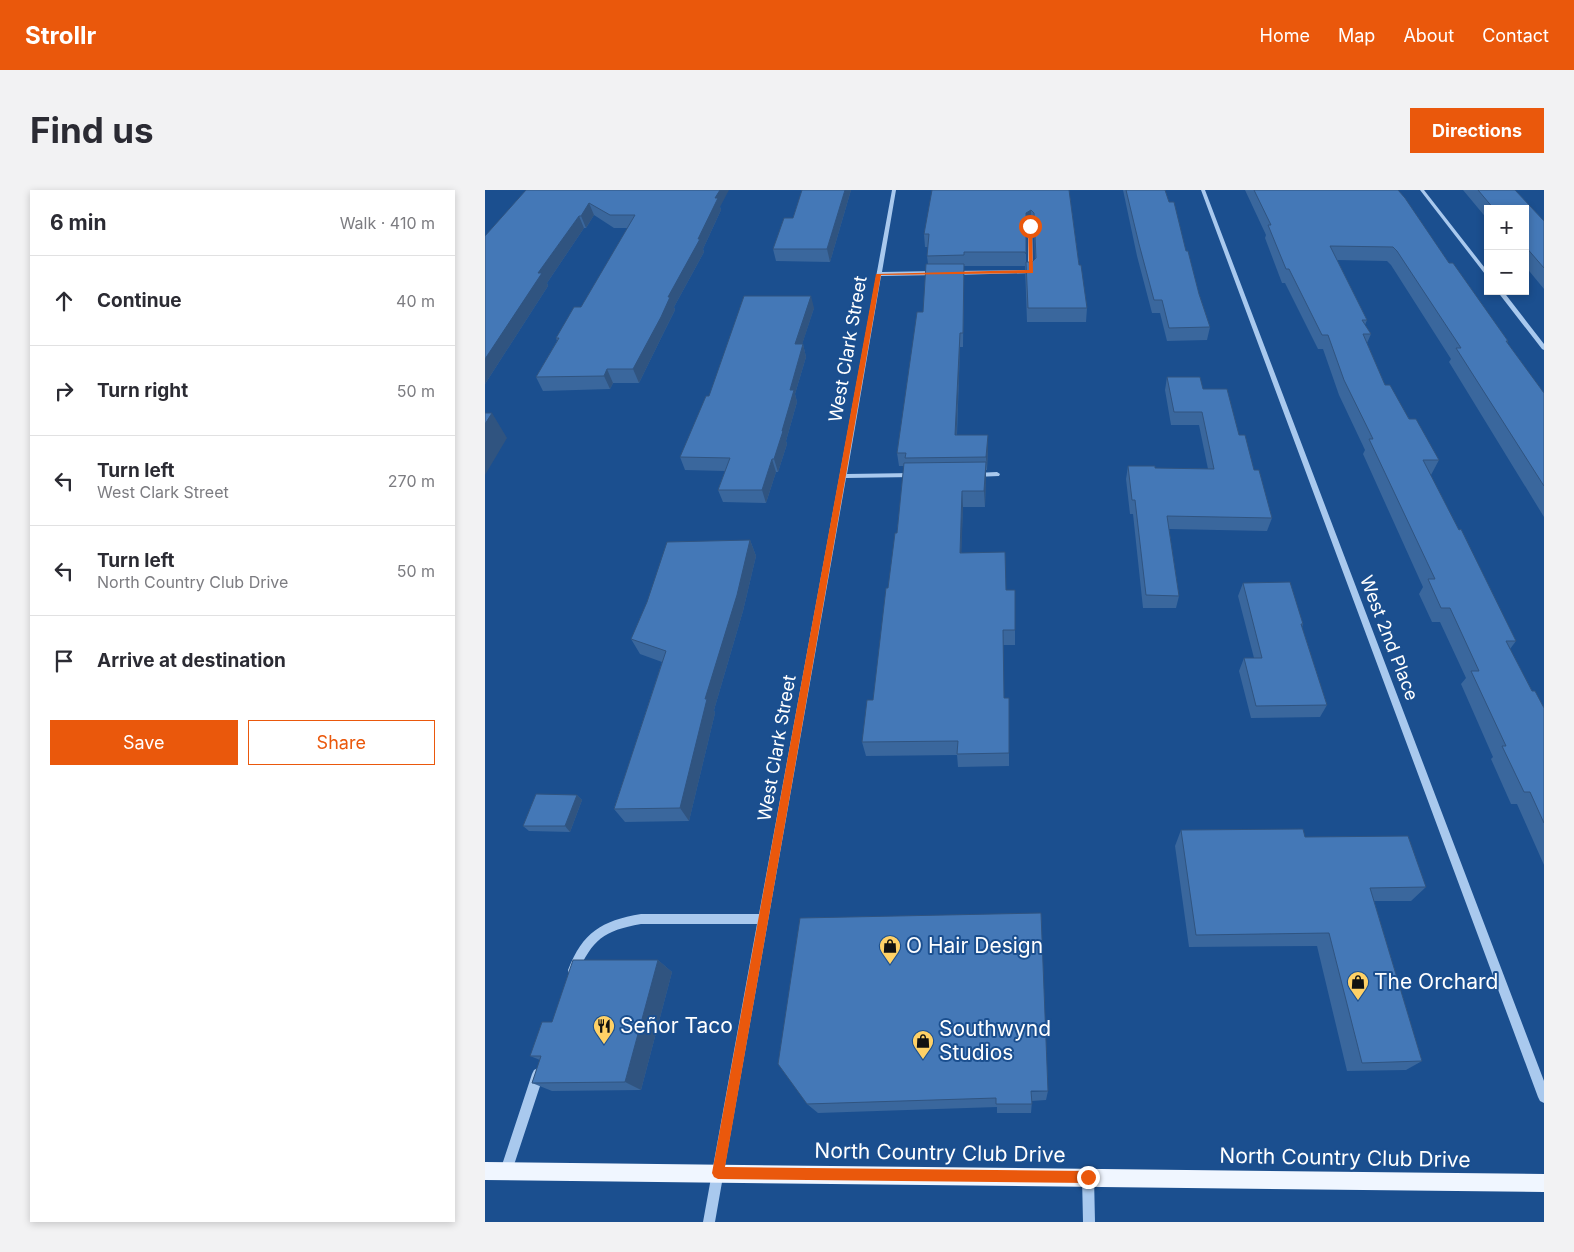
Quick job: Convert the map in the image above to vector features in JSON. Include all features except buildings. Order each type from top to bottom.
[{"type":"main road","name":"North Country Club Drive","points":[[485,1171],[1544,1183]]},
{"type":"street","name":"West Clark Street","points":[[709,1222],[764,918],[806,670],[894,190]]},
{"type":"street","name":"West 2nd Place","points":[[1203,190],[1544,1097]]},
{"type":"street","points":[[1422,190],[1484,271]]},
{"type":"street","points":[[879,274],[1031,272],[1030,226]]},
{"type":"street","points":[[1503,295],[1544,348]]},
{"type":"street","points":[[969,475],[997,474]]},
{"type":"street","points":[[842,476],[921,475]]},
{"type":"street","points":[[569,980],[587,944],[601,933],[624,922],[641,918],[764,918]]},
{"type":"street","points":[[506,1171],[542,1064]]},
{"type":"street","points":[[1088,1177],[1089,1222]]},
{"type":"place","name":"O Hair Design","points":[[890,965]]},
{"type":"place","name":"The Orchard","points":[[1358,1001]]},
{"type":"place","name":"Señor Taco","points":[[604,1045]]},
{"type":"place","name":"Southwynd Studios","points":[[923,1060]]},
{"type":"route","points":[[1030,226],[1031,272],[879,274],[806,670],[771,880],[718,1173],[1088,1177]]}]
